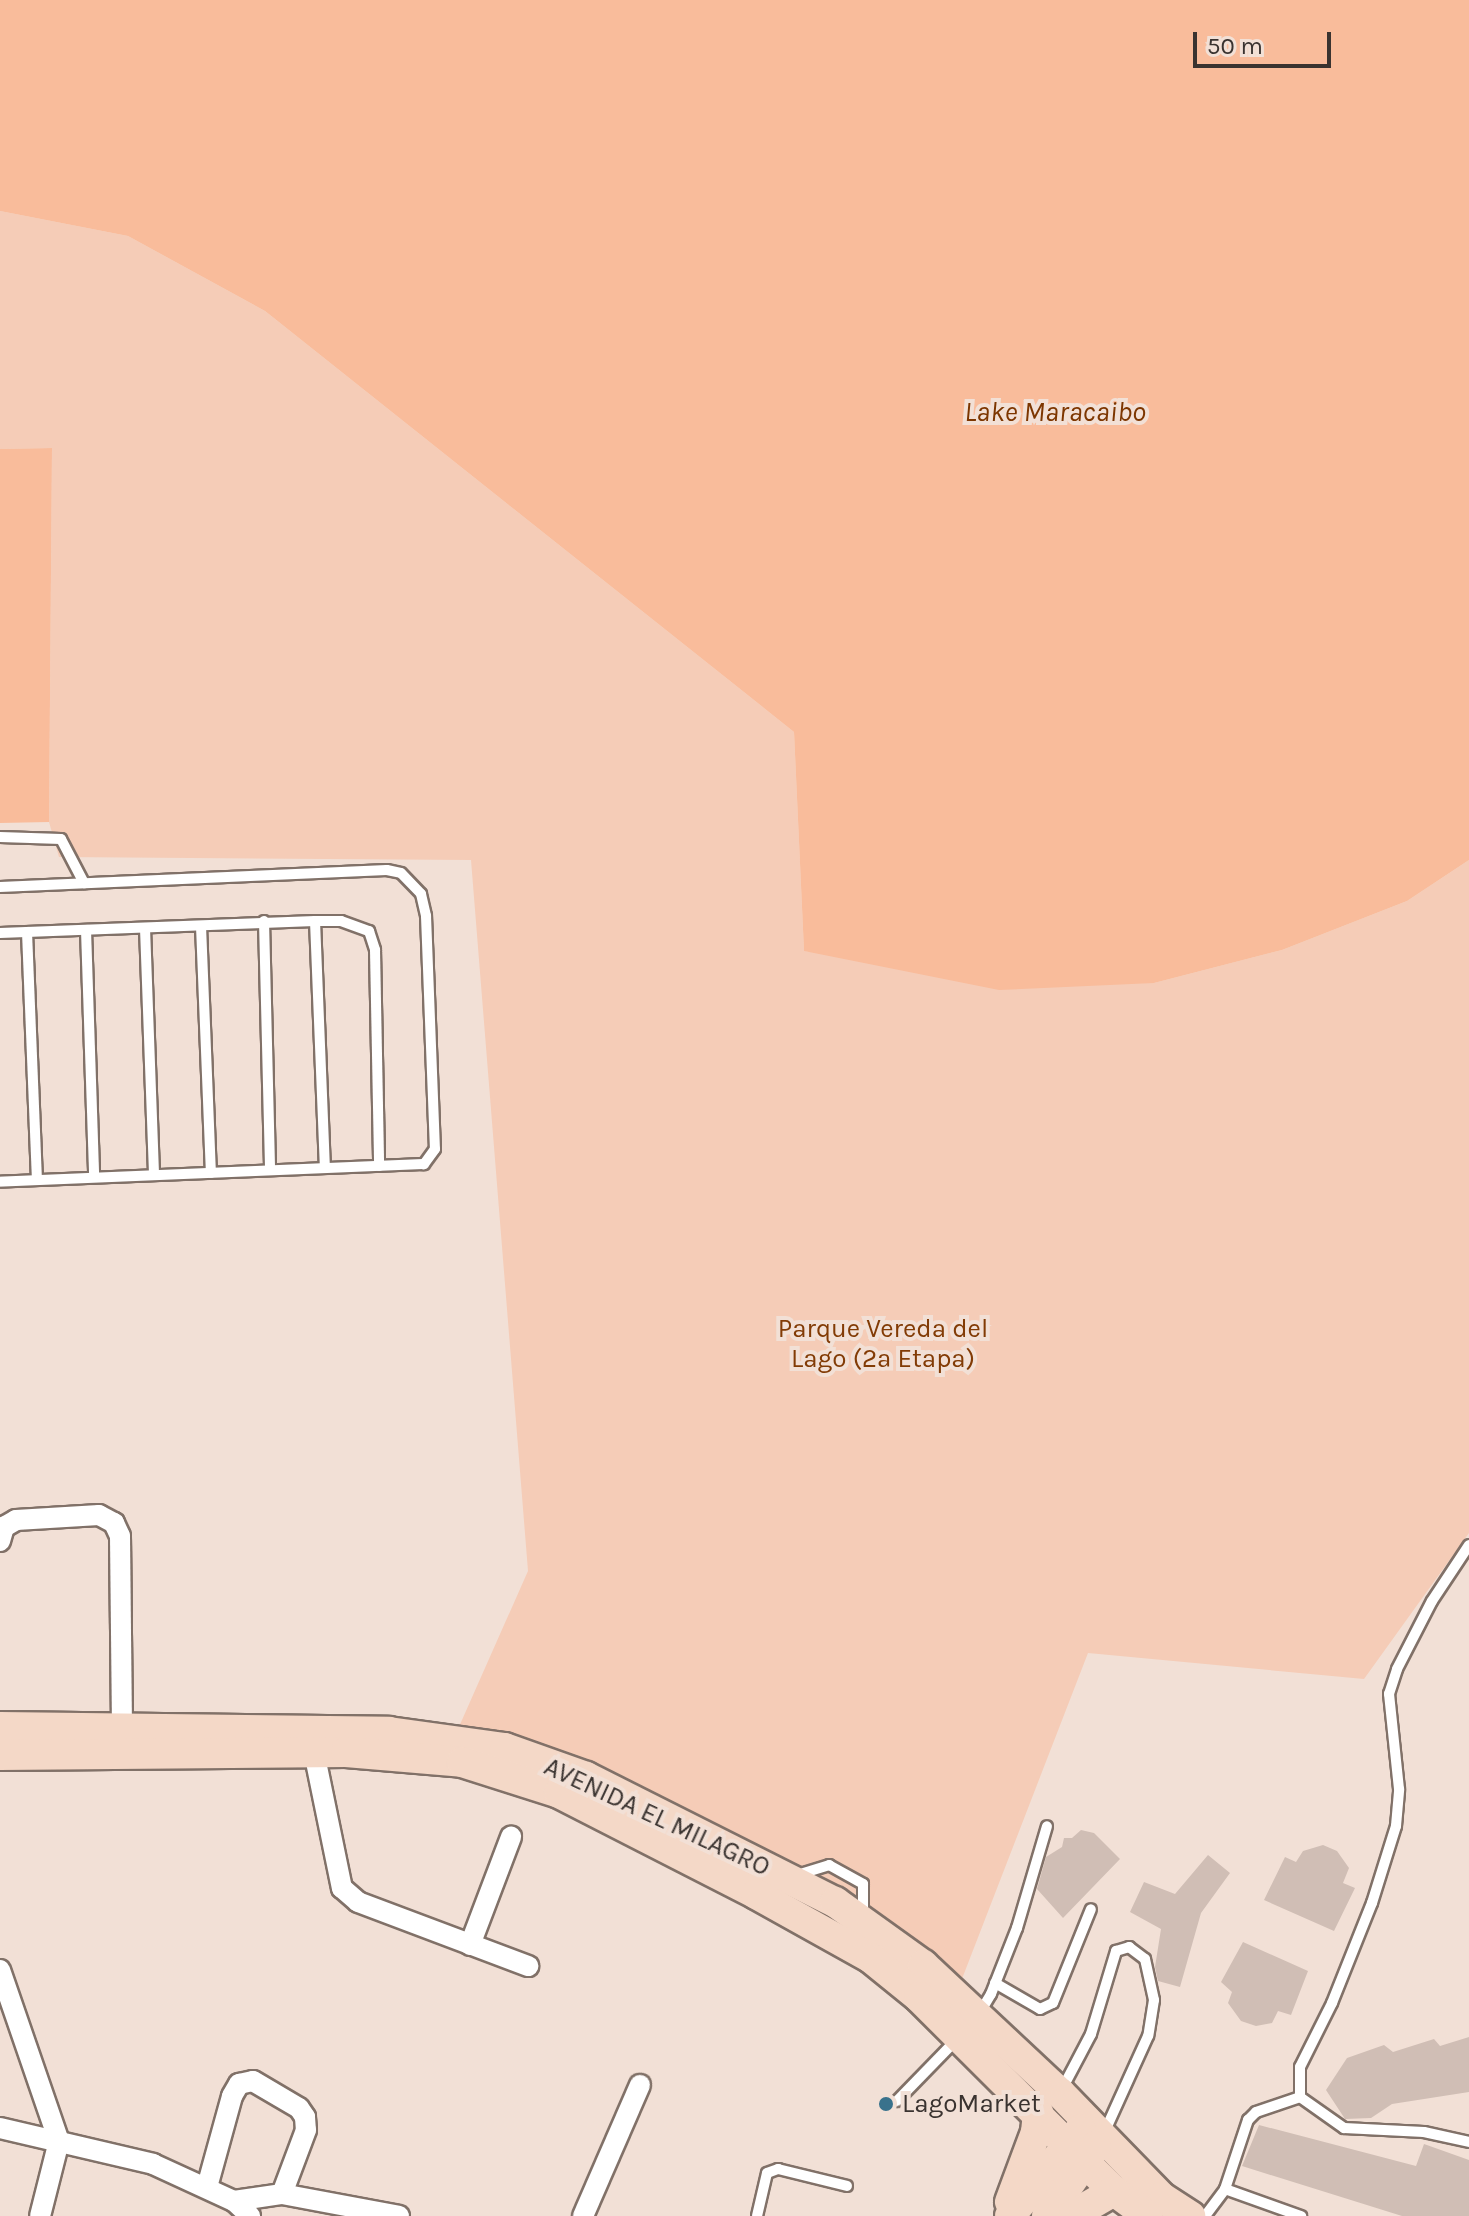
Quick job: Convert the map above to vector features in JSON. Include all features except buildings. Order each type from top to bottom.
[{"type":"main road","name":"AVENIDA EL MILAGRO","points":[[0,1727],[389,1732],[454,1738],[505,1748],[586,1777],[835,1902],[923,1965],[968,2026],[1086,2141],[1190,2216]]},
{"type":"main road","name":"AVENIDA EL MILAGRO","points":[[0,1755],[314,1752],[462,1762],[559,1793],[756,1894],[871,1958],[919,1997],[968,2026]]},
{"type":"main road","points":[[1004,2216],[1049,2103]]},
{"type":"main road","name":"AVENIDA EL MILAGRO","points":[[1086,2141],[1114,2191],[1148,2216]]},
{"type":"main road","points":[[1010,2216],[1086,2141]]},
{"type":"main road","points":[[1047,2216],[1086,2141]]},
{"type":"main road","points":[[1071,2216],[1114,2191]]},
{"type":"street","points":[[0,1541],[4,1527],[16,1520],[99,1515],[114,1523],[120,1536],[122,1729]]},
{"type":"street","points":[[314,1752],[342,1888],[358,1902],[528,1966]]},
{"type":"street","points":[[470,1945],[511,1837]]},
{"type":"street","points":[[0,1970],[59,2141],[40,2216]]},
{"type":"street","points":[[207,2187],[232,2096],[239,2084],[253,2081],[299,2108],[305,2117],[306,2130],[282,2194]]},
{"type":"street","points":[[583,2216],[640,2085]]},
{"type":"street","points":[[0,2128],[153,2164],[234,2201],[250,2216]]},
{"type":"street","points":[[234,2201],[282,2194],[399,2216]]},
{"type":"lane","points":[[0,837],[61,839],[84,883]]},
{"type":"lane","points":[[0,887],[387,870],[401,873],[421,894],[426,916],[435,1149],[424,1164],[0,1182]]},
{"type":"lane","points":[[0,933],[264,921],[341,921],[369,931],[375,950],[379,1166]]},
{"type":"lane","points":[[264,921],[270,1170]]},
{"type":"lane","points":[[315,921],[325,1168]]},
{"type":"lane","points":[[201,926],[211,1173]]},
{"type":"lane","points":[[145,928],[154,1175]]},
{"type":"lane","points":[[86,930],[94,1177]]},
{"type":"lane","points":[[27,932],[37,1180]]},
{"type":"lane","points":[[1300,2097],[1300,2067],[1332,2003],[1372,1903],[1396,1826],[1399,1789],[1389,1694],[1397,1669],[1432,1601],[1469,1545]]},
{"type":"lane","points":[[897,2101],[968,2026],[995,1983],[1017,1928],[1047,1826]]},
{"type":"lane","points":[[995,1983],[1040,2009],[1053,2003],[1091,1909]]},
{"type":"lane","points":[[1049,2103],[1091,2034],[1116,1951],[1129,1947],[1145,1959],[1154,2000],[1148,2036],[1086,2141]]},
{"type":"lane","points":[[1300,2097],[1344,2128],[1424,2132],[1469,2142]]},
{"type":"lane","points":[[1205,2216],[1225,2189],[1248,2120],[1256,2112],[1300,2097]]},
{"type":"lane","points":[[757,2216],[767,2173],[778,2169],[847,2186]]},
{"type":"lane","points":[[1225,2189],[1301,2216]]},
{"type":"green space","name":"Parque Vereda del Lago (2ª Etapa)","points":[[0,211],[128,236],[265,311],[794,732],[804,951],[1154,983],[1282,950],[1407,901],[1469,860],[1469,1533],[1364,1679],[1088,1653],[960,1984],[836,1894],[454,1738],[528,1571],[471,860],[59,857],[49,822],[52,448],[0,449]]},
{"type":"water","name":"Lake Maracaibo","points":[[0,0],[1469,0],[1469,860],[1407,901],[1282,950],[1154,983],[999,990],[804,951],[794,732],[265,311],[128,236],[0,211]]},
{"type":"water","points":[[52,448],[49,822],[0,823],[0,449]]},
{"type":"place","name":"LagoMarket","points":[[886,2104]]}]
